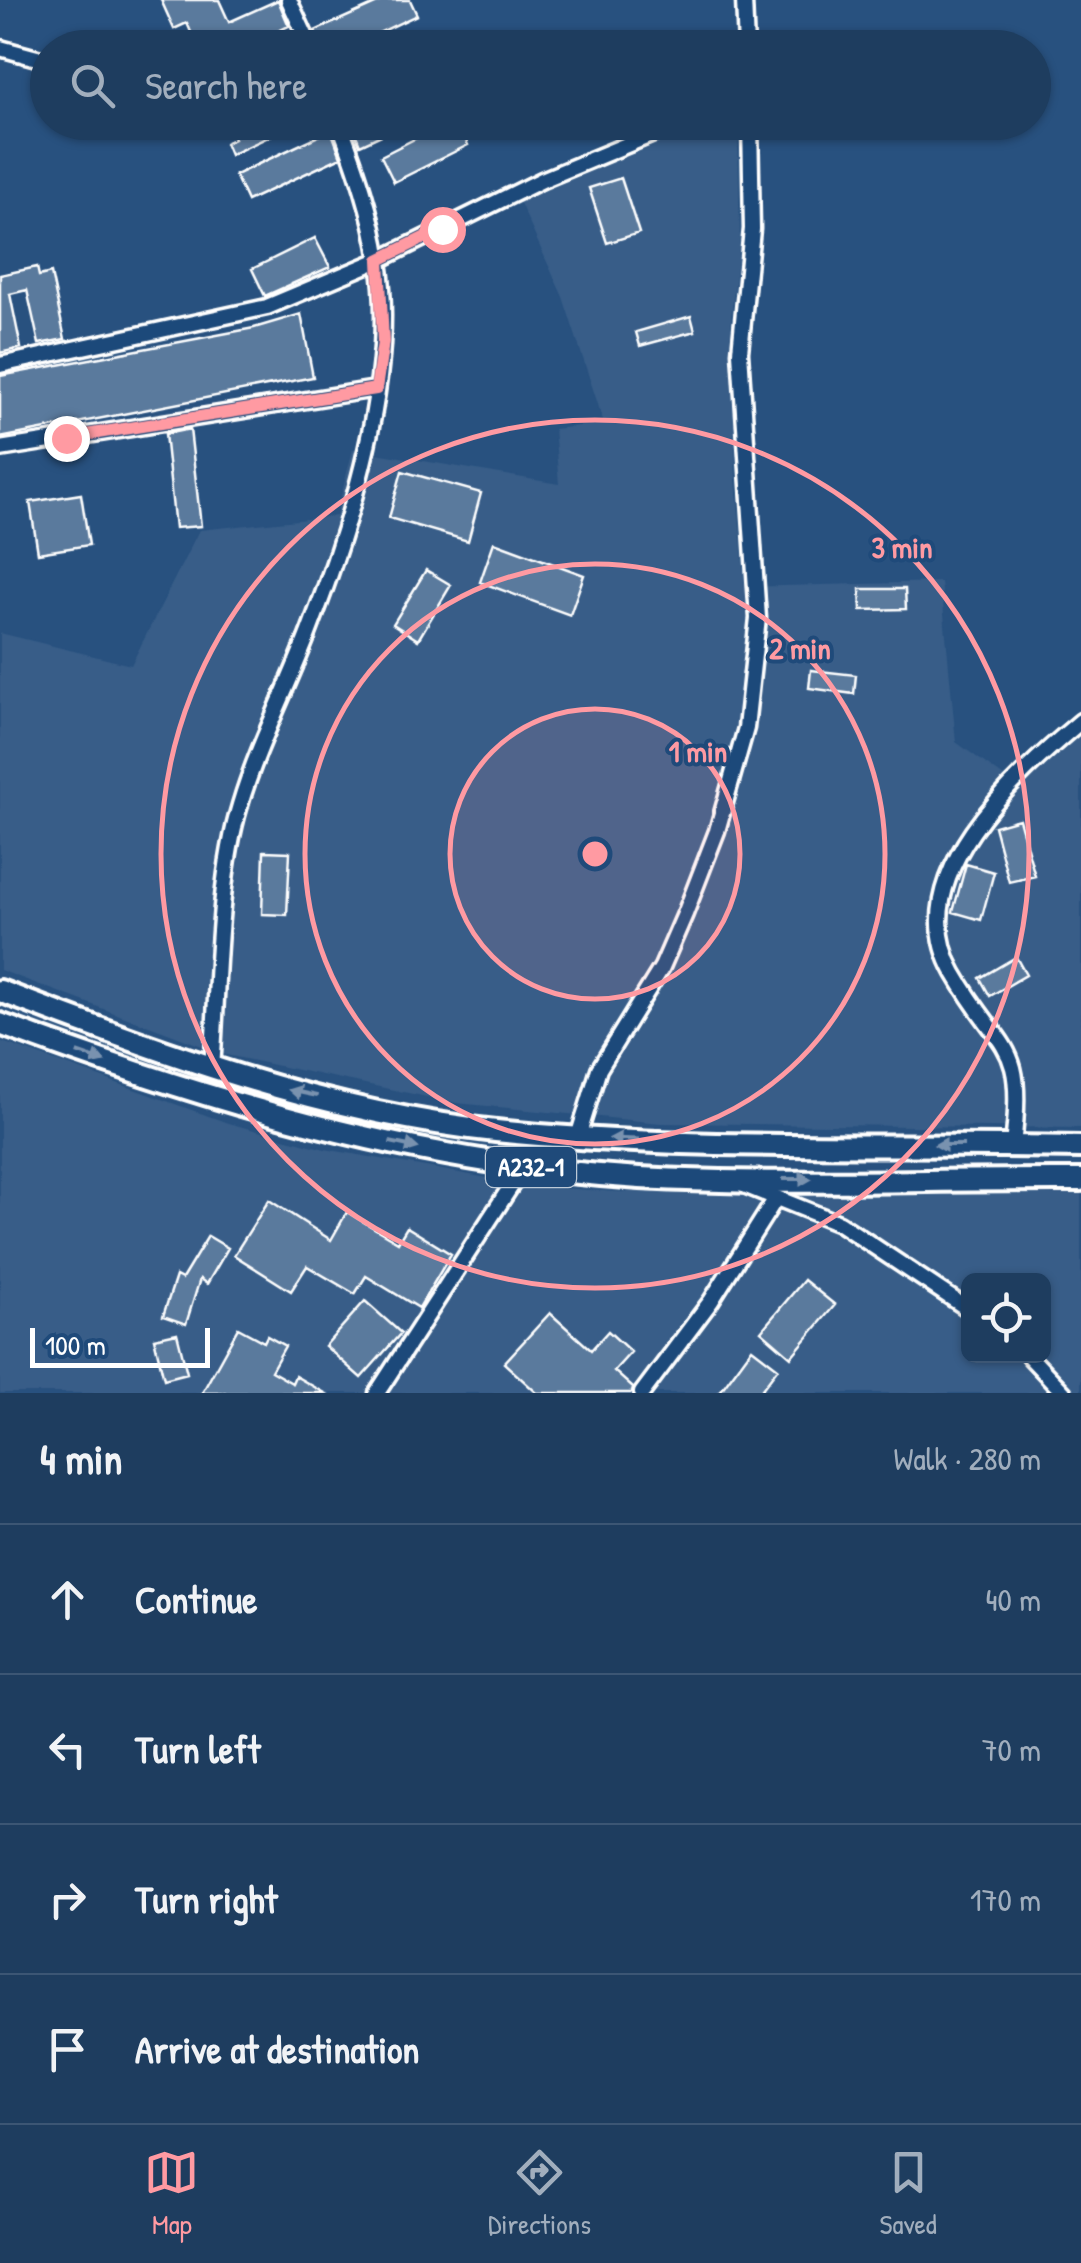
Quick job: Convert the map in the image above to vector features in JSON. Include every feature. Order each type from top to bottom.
[{"type":"highway","name":"A232-1","points":[[0,992],[212,1068],[292,1090],[474,1127],[578,1137],[1081,1147]]},
{"type":"highway","name":"A232-1","points":[[0,1024],[166,1084],[268,1114],[463,1158],[640,1178],[1080,1180]]},
{"type":"highway","points":[[1080,1180],[1081,1147]]},
{"type":"street","points":[[289,0],[303,30]]},
{"type":"street","points":[[744,0],[745,30]]},
{"type":"street","points":[[0,48],[30,56]]},
{"type":"street","points":[[212,1068],[229,862],[239,808],[341,540],[383,342],[379,260],[361,181],[346,140]]},
{"type":"street","points":[[0,365],[267,307],[379,260],[529,186],[639,140]]},
{"type":"street","points":[[578,1137],[599,1069],[662,967],[684,914],[717,831],[746,728],[758,618],[740,352],[752,229],[750,140]]},
{"type":"street","points":[[0,449],[376,389]]},
{"type":"street","points":[[1014,1145],[1020,1095],[1016,1066],[1008,1047],[954,972],[939,941],[940,916],[954,865],[995,799],[1081,721]]},
{"type":"street","points":[[376,1393],[524,1166]]},
{"type":"street","points":[[730,1180],[838,1222],[961,1304]]},
{"type":"street","points":[[642,1393],[711,1301],[776,1198]]},
{"type":"street","points":[[1036,1363],[1064,1393]]},
{"type":"shaded area","points":[[667,140],[738,140],[740,242],[731,318],[736,477],[745,587],[941,582],[956,742],[1004,777],[1081,708],[1081,1128],[660,1123],[456,1103],[226,1055],[0,970],[0,633],[131,665],[199,530],[336,516],[353,449],[559,484],[554,429],[604,423],[563,297],[519,201]]},
{"type":"shaded area","points":[[0,1041],[228,1123],[325,1149],[532,1186],[619,1192],[866,1188],[1081,1193],[1081,1393],[0,1393]]},
{"type":"building","points":[[161,0],[219,0],[229,22],[278,0],[289,26],[280,30],[190,30],[187,23],[174,29]]},
{"type":"building","points":[[384,0],[410,0],[417,15],[385,30],[317,30]]},
{"type":"building","points":[[232,140],[262,140],[230,155],[225,143]]},
{"type":"building","points":[[310,140],[335,140],[341,157],[247,201],[235,175]]},
{"type":"building","points":[[413,140],[466,140],[468,145],[394,182],[381,156]]},
{"type":"building","points":[[621,178],[639,233],[607,243],[589,188]]},
{"type":"building","points":[[315,238],[330,267],[265,296],[252,269]]},
{"type":"building","points":[[37,267],[39,276],[51,273],[65,339],[39,344],[27,290],[10,294],[21,348],[0,353],[0,275]]},
{"type":"building","points":[[301,314],[313,377],[0,438],[0,376],[254,328]]},
{"type":"building","points":[[691,316],[695,331],[640,346],[636,332]]},
{"type":"building","points":[[190,429],[201,526],[175,528],[165,434]]},
{"type":"building","points":[[402,471],[481,493],[468,541],[389,518]]},
{"type":"building","points":[[81,494],[89,545],[38,553],[30,502]]},
{"type":"building","points":[[494,542],[584,575],[570,615],[480,582]]},
{"type":"building","points":[[426,570],[451,585],[418,640],[393,624]]},
{"type":"building","points":[[860,589],[905,589],[906,609],[861,610]]},
{"type":"building","points":[[811,670],[856,675],[854,694],[809,688]]},
{"type":"building","points":[[1019,819],[1035,876],[1009,882],[994,826]]},
{"type":"building","points":[[264,851],[290,852],[287,915],[262,914]]},
{"type":"building","points":[[966,864],[994,872],[981,920],[953,912]]},
{"type":"building","points":[[1016,957],[1026,975],[990,996],[980,978]]},
{"type":"building","points":[[269,1200],[331,1240],[347,1212],[398,1242],[407,1227],[451,1254],[419,1308],[366,1276],[355,1294],[307,1266],[291,1291],[234,1255]]},
{"type":"building","points":[[208,1236],[228,1248],[207,1284],[200,1279],[186,1324],[163,1316],[176,1276],[182,1279]]},
{"type":"building","points":[[804,1280],[835,1305],[791,1357],[761,1331]]},
{"type":"building","points":[[365,1301],[401,1333],[361,1378],[325,1346]]},
{"type":"building","points":[[550,1313],[591,1350],[608,1331],[631,1352],[614,1371],[633,1388],[632,1393],[537,1393],[504,1363]]},
{"type":"building","points":[[238,1328],[264,1342],[267,1336],[285,1346],[271,1371],[292,1383],[295,1376],[325,1393],[202,1393]]},
{"type":"building","points":[[177,1333],[187,1373],[164,1379],[154,1338]]},
{"type":"building","points":[[752,1348],[778,1368],[759,1393],[719,1393]]},
{"type":"route","points":[[66,438],[325,394],[376,389],[383,342],[379,260],[442,229]]}]
